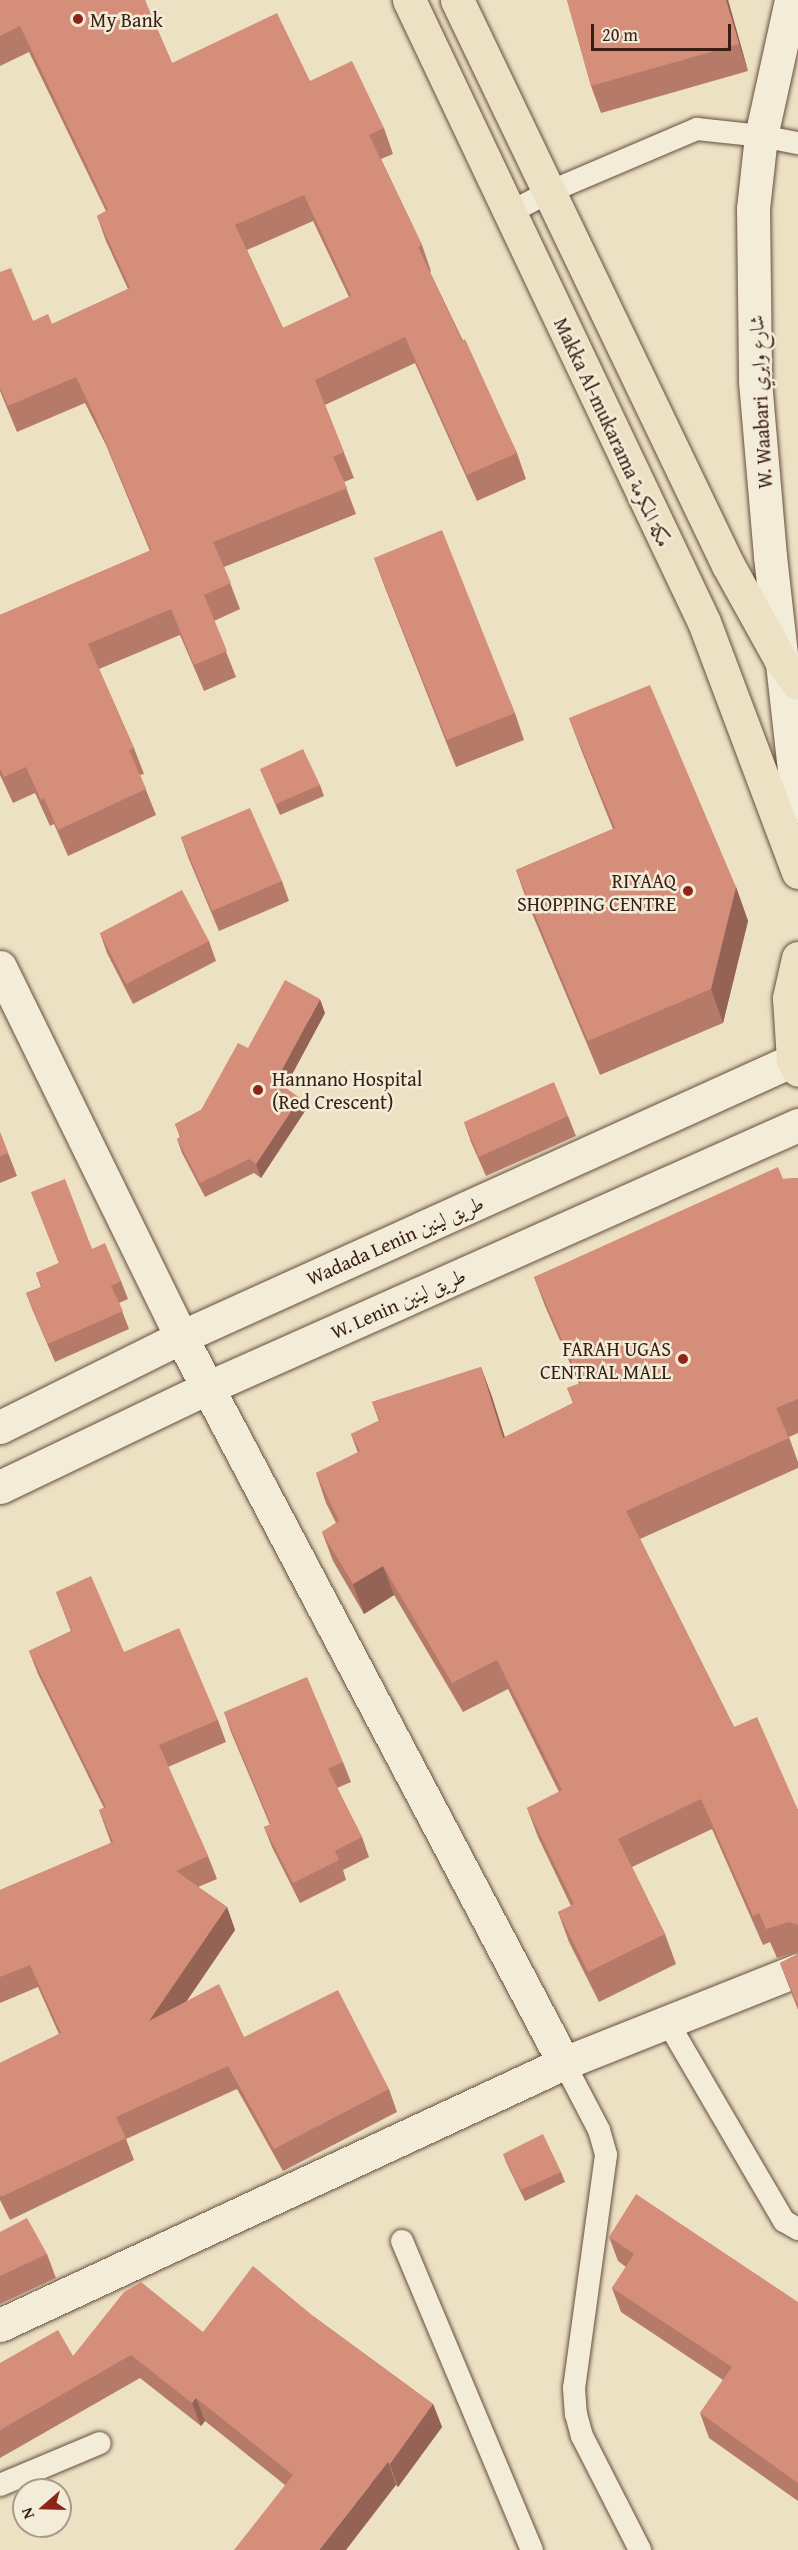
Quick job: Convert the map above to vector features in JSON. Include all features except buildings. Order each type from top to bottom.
[{"type":"highway","name":"Makka Al-mukarama مكة المكرمة","points":[[409,0],[704,622],[798,872]]},
{"type":"highway","points":[[457,0],[728,565],[789,671]]},
{"type":"highway","points":[[795,1065],[789,998],[798,958]]},
{"type":"main road","name":"W. Waabari شارع وابري","points":[[791,0],[761,136],[753,210],[755,381],[789,671],[798,806]]},
{"type":"main road","points":[[0,967],[181,1337],[564,2063]]},
{"type":"main road","name":"Wadada Lenin طريق لينين","points":[[0,1427],[181,1337],[795,1065]]},
{"type":"main road","name":"W. Lenin طريق لينين","points":[[0,1487],[209,1387],[798,1125]]},
{"type":"main road","points":[[0,2325],[564,2063],[798,1970]]},
{"type":"lane","points":[[509,213],[549,192],[697,129],[761,136],[798,143]]},
{"type":"lane","points":[[667,2021],[784,2221],[798,2229]]},
{"type":"lane","points":[[564,2063],[599,2130],[606,2155],[574,2388],[576,2414],[582,2436],[640,2550]]},
{"type":"lane","points":[[402,2241],[532,2550]]},
{"type":"lane","points":[[0,2485],[100,2443]]},
{"type":"place","name":"My Bank","points":[[78,19]]},
{"type":"place","name":"RIYAAQ SHOPPING CENTRE","points":[[688,891]]},
{"type":"place","name":"Hannano Hospital (Red Crescent)","points":[[258,1090]]},
{"type":"place","name":"FARAH UGAS CENTRAL MALL","points":[[683,1359]]}]
